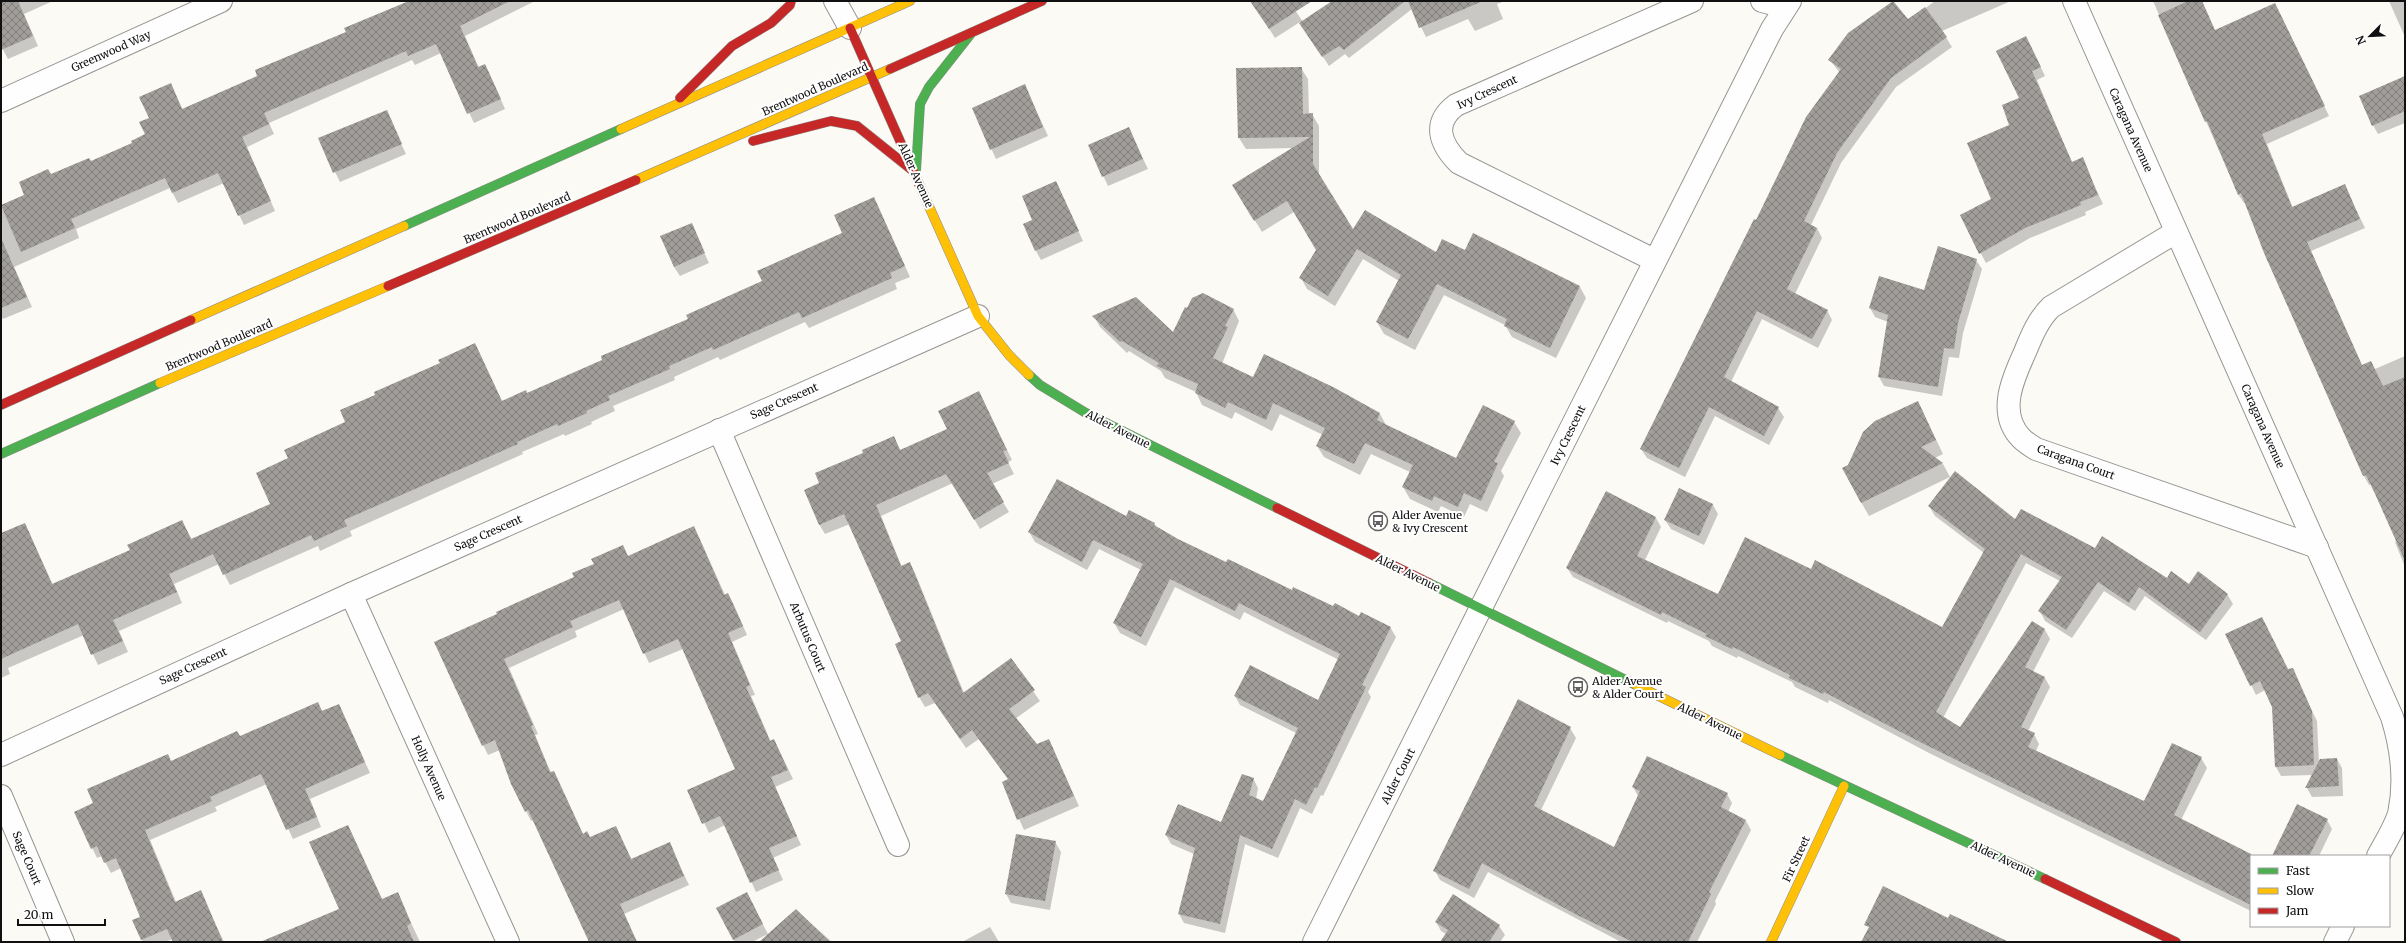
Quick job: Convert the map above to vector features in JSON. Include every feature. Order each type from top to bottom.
[{"type":"main road","points":[[672,106],[732,46],[771,23],[790,5],[791,1]]},
{"type":"main road","points":[[1,404],[910,1]]},
{"type":"main road","name":"Brentwood Boulevard","points":[[1,454],[134,394],[701,153],[1042,1]]},
{"type":"main road","name":"Alder Avenue","points":[[850,28],[916,173],[978,316],[1009,355],[1040,386],[1086,413],[1482,610],[1844,786],[2120,914],[2176,942]]},
{"type":"main road","points":[[916,173],[920,104],[929,87],[972,32]]},
{"type":"main road","points":[[701,153],[831,121],[857,126],[916,173]]},
{"type":"main road","name":"Fir Street","points":[[1771,942],[1844,786]]},
{"type":"street","name":"Greenwood Way","points":[[1,101],[221,1]]},
{"type":"street","name":"Alder Avenue","points":[[835,1],[850,28]]},
{"type":"street","name":"Ivy Crescent","points":[[1654,260],[1459,163],[1448,152],[1441,126],[1446,113],[1456,105],[1692,1]]},
{"type":"street","name":"Ivy Crescent","points":[[1482,610],[1654,260],[1787,4],[1762,1]]},
{"type":"street","name":"Caragana Avenue","points":[[2074,1],[2392,717],[2405,764],[2404,791],[2399,814],[2378,855]]},
{"type":"street","name":"Caragana Court","points":[[2176,232],[2051,307],[2041,317],[2011,382],[2008,400],[2011,419],[2020,438],[2036,449],[2317,547]]},
{"type":"street","name":"Sage Crescent","points":[[1,755],[350,594],[978,316]]},
{"type":"street","name":"Arbutus Court","points":[[718,430],[898,845]]},
{"type":"street","name":"Holly Avenue","points":[[350,594],[508,942]]},
{"type":"street","name":"Alder Court","points":[[1314,942],[1482,610]]},
{"type":"street","name":"Sage Court","points":[[1,796],[63,942]]},
{"type":"street","points":[[2335,942],[2342,927]]},
{"type":"building","points":[[1,1],[18,1],[33,36],[1,50]]},
{"type":"building","points":[[409,1],[510,1],[460,26],[478,67],[485,64],[501,99],[467,114],[436,44],[408,56],[406,51],[264,113],[269,124],[242,137],[271,201],[238,216],[218,173],[172,193],[165,178],[71,219],[75,228],[21,252],[1,205],[24,195],[19,182],[48,169],[51,174],[89,158],[91,161],[132,143],[131,141],[145,134],[139,122],[149,118],[139,97],[171,83],[182,109],[257,76],[255,70],[346,32],[344,28]]},
{"type":"building","points":[[1250,1],[1312,1],[1269,29]]},
{"type":"building","points":[[1332,1],[1405,1],[1344,50],[1339,46],[1322,57],[1299,23]]},
{"type":"building","points":[[1408,1],[1483,1],[1419,28]]},
{"type":"building","points":[[1893,1],[1908,19],[1925,7],[1947,37],[1891,78],[1837,153],[1804,221],[1817,228],[1787,289],[1828,310],[1812,339],[1757,311],[1724,377],[1779,407],[1764,436],[1709,407],[1679,468],[1640,449],[1754,219],[1756,220],[1806,117],[1841,69],[1828,60],[1848,33]]},
{"type":"building","points":[[2188,1],[2202,1],[2215,30],[2275,3],[2325,106],[2262,134],[2292,207],[2345,184],[2360,219],[2307,242],[2362,365],[2371,361],[2383,386],[2405,377],[2405,561],[2366,475],[2363,476],[2264,253],[2241,193],[2238,195],[2207,121],[2205,122],[2158,15]]},
{"type":"building","points":[[2026,36],[2041,67],[2032,71],[2072,162],[2083,157],[2098,195],[2080,202],[2081,205],[2025,228],[1979,254],[1960,215],[1991,199],[1967,143],[2009,125],[2002,105],[2019,98],[1996,51]]},
{"type":"building","points":[[1302,67],[1303,114],[1313,113],[1313,164],[1353,229],[1365,210],[1436,252],[1442,239],[1465,250],[1473,233],[1580,286],[1550,348],[1504,326],[1507,319],[1437,284],[1408,339],[1376,322],[1401,275],[1357,249],[1328,296],[1299,278],[1316,250],[1287,201],[1254,221],[1232,185],[1310,137],[1238,138],[1236,68]]},
{"type":"building","points":[[2405,76],[2405,111],[2372,126],[2359,96]]},
{"type":"building","points":[[1025,84],[1043,127],[990,150],[972,108]]},
{"type":"building","points":[[387,110],[402,144],[333,173],[318,138]]},
{"type":"building","points":[[1129,127],[1143,159],[1102,177],[1088,145]]},
{"type":"building","points":[[1056,181],[1079,231],[1035,251],[1023,224],[1032,220],[1022,196]]},
{"type":"building","points":[[874,197],[905,266],[890,273],[892,278],[802,318],[799,312],[713,350],[712,347],[669,366],[670,369],[608,396],[610,400],[586,411],[587,413],[558,426],[557,424],[517,442],[518,444],[344,520],[347,526],[314,541],[311,535],[223,575],[213,554],[169,574],[177,592],[113,620],[123,641],[91,655],[78,624],[1,659],[1,533],[25,523],[52,584],[130,550],[127,545],[182,520],[191,539],[270,504],[256,473],[288,458],[284,450],[345,422],[340,410],[375,395],[374,392],[440,363],[438,360],[475,343],[502,401],[526,390],[527,393],[602,360],[601,356],[688,319],[686,315],[762,281],[757,271],[842,233],[834,215]]},
{"type":"building","points":[[692,223],[705,253],[674,267],[660,236]]},
{"type":"building","points":[[1,238],[27,297],[1,308]]},
{"type":"building","points":[[1938,246],[1977,259],[1958,323],[1954,349],[1944,348],[1938,387],[1878,377],[1888,315],[1869,308],[1879,276],[1924,290]]},
{"type":"building","points":[[1203,293],[1234,309],[1225,326],[1228,327],[1213,358],[1253,377],[1264,354],[1335,388],[1380,413],[1377,420],[1456,458],[1483,405],[1515,421],[1494,462],[1498,463],[1481,501],[1464,493],[1458,507],[1434,496],[1432,501],[1402,487],[1413,465],[1365,443],[1354,464],[1316,446],[1325,428],[1273,403],[1266,420],[1228,402],[1225,408],[1195,393],[1198,384],[1157,366],[1159,363],[1122,341],[1120,342],[1092,316],[1136,297],[1173,332],[1185,307],[1187,308],[1192,298]]},
{"type":"building","points":[[979,391],[1007,450],[1003,451],[1009,463],[987,473],[1004,502],[974,520],[946,474],[876,505],[901,566],[910,562],[963,693],[1011,658],[1035,690],[1009,709],[1037,744],[1049,739],[1074,796],[1017,820],[1002,782],[1008,779],[972,730],[960,739],[928,693],[918,698],[895,644],[901,641],[844,514],[819,525],[804,490],[819,483],[815,473],[863,453],[862,450],[894,436],[900,450],[947,429],[938,411]]},
{"type":"building","points":[[1918,401],[1936,440],[1921,447],[1943,463],[1861,503],[1842,468],[1848,465],[1863,432],[1875,421]]},
{"type":"building","points":[[1955,471],[2015,519],[2021,509],[2095,548],[2102,536],[2167,578],[2171,571],[2189,584],[2198,571],[2228,594],[2200,632],[2139,587],[2129,603],[2098,582],[2066,630],[2038,611],[2062,577],[2021,554],[1936,712],[1960,727],[2032,621],[2045,629],[2025,667],[2045,677],[2021,727],[2035,733],[2028,747],[2144,801],[2172,743],[2202,757],[2174,815],[2251,854],[2250,905],[1922,743],[1824,692],[1823,694],[1789,678],[1790,675],[1733,647],[1732,649],[1705,636],[1707,634],[1662,612],[1661,615],[1566,568],[1606,491],[1656,517],[1637,556],[1718,594],[1745,537],[1811,569],[1815,560],[1942,627],[1985,549],[1928,506]]},
{"type":"building","points":[[1057,479],[1126,516],[1129,510],[1155,523],[1154,525],[1178,539],[1226,562],[1228,559],[1292,590],[1293,587],[1333,606],[1335,603],[1359,616],[1361,612],[1391,627],[1362,685],[1366,687],[1317,788],[1315,787],[1306,805],[1295,799],[1272,849],[1240,835],[1220,924],[1178,914],[1195,848],[1165,835],[1178,804],[1221,822],[1242,774],[1254,778],[1249,795],[1263,801],[1298,728],[1234,696],[1250,665],[1318,700],[1340,654],[1239,603],[1235,611],[1170,579],[1141,637],[1113,623],[1143,564],[1093,540],[1082,562],[1028,532]]},
{"type":"building","points":[[1679,488],[1713,504],[1699,536],[1664,520]]},
{"type":"building","points":[[694,526],[724,595],[728,593],[743,626],[728,633],[750,685],[746,687],[770,741],[774,739],[788,770],[771,777],[797,836],[769,848],[779,870],[750,883],[720,816],[702,824],[687,790],[735,769],[678,639],[643,654],[619,600],[570,621],[573,627],[504,659],[533,725],[531,726],[550,772],[554,771],[583,834],[587,831],[590,837],[616,826],[631,859],[670,842],[684,876],[620,904],[637,942],[589,942],[528,810],[525,812],[511,784],[495,740],[482,746],[434,642],[574,577],[572,573],[594,564],[591,559],[623,545],[628,556]]},
{"type":"building","points":[[2262,617],[2288,669],[2293,668],[2312,711],[2314,765],[2275,767],[2272,707],[2260,681],[2250,686],[2225,634]]},
{"type":"building","points":[[1518,699],[1571,727],[1534,806],[1614,847],[1640,791],[1632,787],[1647,756],[1728,793],[1721,807],[1746,820],[1709,892],[1711,894],[1688,942],[1633,942],[1577,915],[1482,863],[1469,889],[1433,871]]},
{"type":"building","points":[[318,702],[322,711],[339,704],[365,762],[305,789],[317,817],[286,830],[261,774],[210,797],[212,801],[145,830],[175,902],[201,890],[223,942],[173,942],[167,929],[141,940],[132,920],[140,917],[116,858],[104,863],[97,846],[91,849],[74,812],[93,803],[87,789],[168,754],[171,761],[237,731],[240,736]]},
{"type":"building","points":[[2337,758],[2339,786],[2305,788],[2320,759]]},
{"type":"building","points":[[2297,804],[2328,819],[2310,855],[2272,855]]},
{"type":"building","points":[[348,825],[382,899],[398,892],[411,923],[407,926],[414,942],[260,942],[339,909],[309,842]]},
{"type":"building","points":[[1016,834],[1056,841],[1045,901],[1005,894]]},
{"type":"building","points":[[1883,886],[1948,918],[1950,914],[2009,942],[1861,942],[1869,927],[1864,925]]},
{"type":"building","points":[[747,892],[763,924],[733,940],[716,908]]},
{"type":"building","points":[[1453,894],[1500,925],[1489,942],[1440,942],[1448,930],[1435,922]]},
{"type":"building","points":[[796,909],[830,942],[759,942]]},
{"type":"traffic: fast","points":[[916,170],[920,104],[929,87],[970,35]]},
{"type":"traffic: fast","points":[[404,226],[621,129]]},
{"type":"traffic: fast","points":[[1029,375],[1040,385],[1086,413],[1277,508]]},
{"type":"traffic: fast","points":[[1,454],[160,383]]},
{"type":"traffic: fast","points":[[1429,583],[1636,685]]},
{"type":"traffic: fast","points":[[1780,755],[2045,879]]},
{"type":"traffic: slow","points":[[621,129],[910,1]]},
{"type":"traffic: slow","points":[[636,180],[890,69]]},
{"type":"traffic: slow","points":[[919,184],[978,316],[1009,355],[1029,375]]},
{"type":"traffic: slow","points":[[191,320],[404,226]]},
{"type":"traffic: slow","points":[[160,383],[388,286]]},
{"type":"traffic: slow","points":[[1636,685],[1780,755]]},
{"type":"traffic: slow","points":[[1771,942],[1844,786]]},
{"type":"traffic: jam","points":[[680,98],[732,46],[771,23],[790,5],[791,1]]},
{"type":"traffic: jam","points":[[890,69],[1042,1]]},
{"type":"traffic: jam","points":[[850,28],[919,184]]},
{"type":"traffic: jam","points":[[753,141],[831,121],[857,126],[912,170]]},
{"type":"traffic: jam","points":[[388,286],[636,180]]},
{"type":"traffic: jam","points":[[1,405],[191,320]]},
{"type":"traffic: jam","points":[[1277,508],[1429,583]]},
{"type":"traffic: jam","points":[[2045,879],[2176,942]]},
{"type":"place","name":"Alder Avenue & Ivy Crescent","points":[[1378,521]]},
{"type":"place","name":"Alder Avenue & Alder Court","points":[[1578,687]]}]
